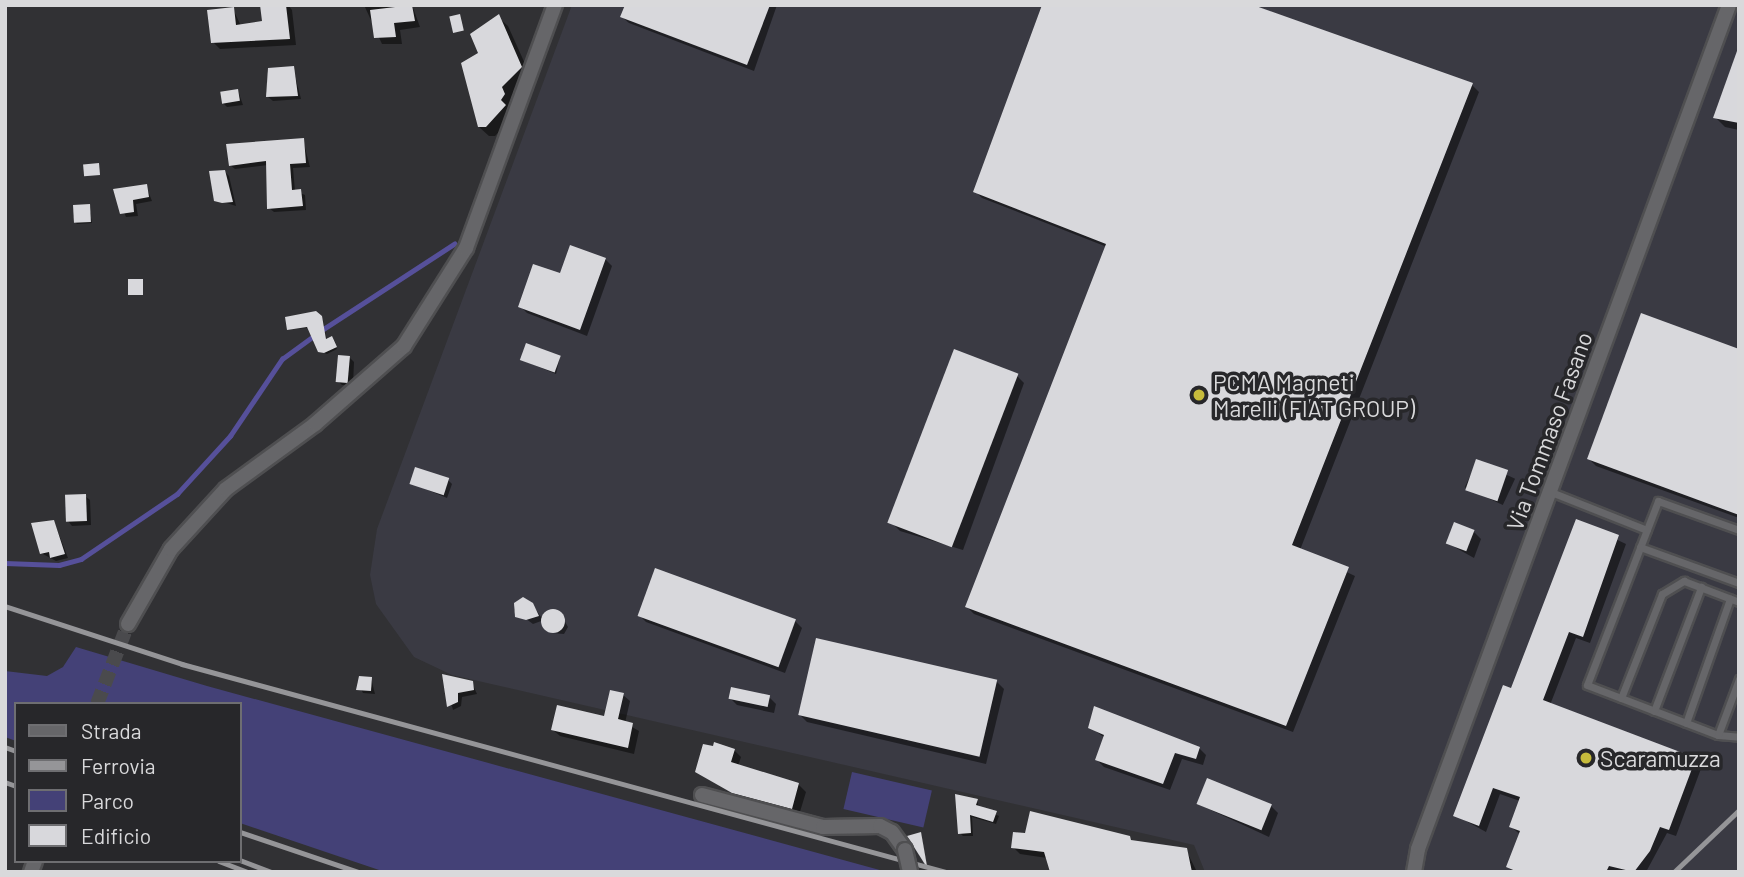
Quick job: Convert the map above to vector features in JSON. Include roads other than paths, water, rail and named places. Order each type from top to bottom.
[{"type":"street","points":[[128,624],[171,549],[226,489],[315,425],[404,346],[467,248],[555,5]]},
{"type":"street","name":"Via Tommaso Fasano","points":[[1415,872],[1418,849],[1728,5]]},
{"type":"street","points":[[702,794],[823,827],[880,826],[892,832],[905,850],[910,872]]},
{"type":"lane","points":[[1551,492],[1647,530]]},
{"type":"lane","points":[[1739,530],[1658,501],[1587,685],[1718,735],[1739,737]]},
{"type":"lane","points":[[1640,547],[1739,583]]},
{"type":"lane","points":[[1622,698],[1662,594],[1684,581],[1739,602]]},
{"type":"lane","points":[[1654,711],[1701,587]]},
{"type":"lane","points":[[1686,723],[1730,599]]},
{"type":"lane","points":[[1718,735],[1739,679]]},
{"type":"waterway","points":[[322,330],[454,244]]},
{"type":"waterway","points":[[5,563],[59,565],[81,559],[177,494],[230,436],[282,359],[315,335]]},
{"type":"tunnel","points":[[98,702],[128,624]]},
{"type":"railway","points":[[5,606],[182,664],[946,872]]},
{"type":"railway","points":[[5,747],[14,750]]},
{"type":"railway","points":[[5,782],[14,785]]},
{"type":"railway","points":[[1674,872],[1739,810]]},
{"type":"railway","points":[[242,833],[358,872]]},
{"type":"railway","points":[[242,861],[272,872]]},
{"type":"railway","points":[[224,863],[248,872]]},
{"type":"place","name":"PCMA Magneti Marelli (FIAT GROUP)","points":[[1199,395]]},
{"type":"place","name":"Scaramuzza","points":[[1586,758]]}]
